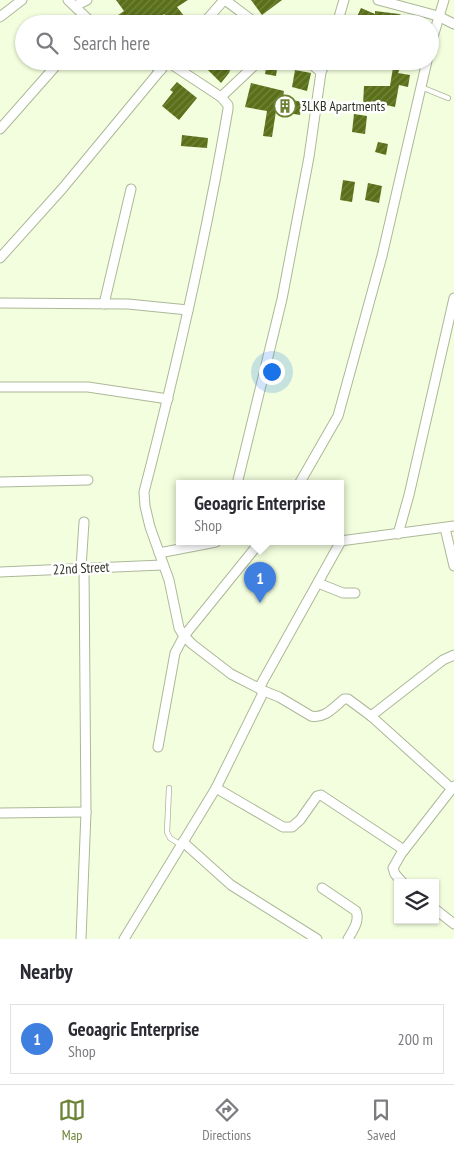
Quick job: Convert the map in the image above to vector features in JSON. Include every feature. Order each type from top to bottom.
[{"type":"street","points":[[0,17],[22,0]]},
{"type":"street","points":[[72,3],[87,0]]},
{"type":"street","points":[[340,15],[344,0]]},
{"type":"street","points":[[378,0],[434,15]]},
{"type":"street","points":[[438,15],[444,0]]},
{"type":"street","points":[[213,15],[229,1],[246,15]]},
{"type":"street","points":[[72,3],[83,15]]},
{"type":"street","points":[[439,16],[454,24]]},
{"type":"street","points":[[0,129],[52,70]]},
{"type":"street","points":[[0,258],[62,189],[161,70]]},
{"type":"street","points":[[180,70],[221,97],[228,105],[228,109],[188,310],[144,498],[150,526],[173,597],[179,628],[192,644],[231,674],[261,690],[280,697],[311,716],[324,716],[344,699],[348,699],[371,716],[453,787],[404,850],[393,868],[399,879]]},
{"type":"street","points":[[221,97],[250,70]]},
{"type":"street","points":[[238,480],[282,298],[309,157],[321,72],[318,70]]},
{"type":"street","points":[[301,480],[338,416],[382,256],[424,70]]},
{"type":"street","points":[[104,304],[131,189]]},
{"type":"street","points":[[398,534],[409,495],[454,298]]},
{"type":"street","points":[[0,303],[128,304],[188,310]]},
{"type":"street","points":[[0,387],[88,387],[168,400]]},
{"type":"street","points":[[0,482],[88,480]]},
{"type":"street","points":[[81,939],[86,812],[84,522]]},
{"type":"street","points":[[344,541],[450,528],[454,566]]},
{"type":"street","points":[[159,553],[200,545]]},
{"type":"street","points":[[158,747],[176,653],[184,636],[258,545]]},
{"type":"street","points":[[124,939],[216,788],[261,690],[338,545]]},
{"type":"street","name":"22nd Street","points":[[0,572],[162,565]]},
{"type":"street","points":[[318,583],[343,594],[355,593]]},
{"type":"street","points":[[371,716],[443,660],[454,655]]},
{"type":"street","points":[[216,788],[283,827],[292,827],[300,820],[317,796],[321,795],[404,850]]},
{"type":"street","points":[[0,813],[86,812]]},
{"type":"street","points":[[182,844],[231,885],[305,936],[317,939]]},
{"type":"street","points":[[322,888],[356,910],[357,921],[348,939]]},
{"type":"street","points":[[439,911],[454,924]]},
{"type":"lane","points":[[420,87],[448,98]]},
{"type":"lane","points":[[169,788],[167,832],[170,838],[182,844]]},
{"type":"building","points":[[116,0],[188,0],[177,7],[183,15],[118,15],[124,11]]},
{"type":"building","points":[[251,0],[282,0],[262,15]]},
{"type":"building","points":[[361,8],[375,14],[375,11],[401,15],[358,15]]},
{"type":"building","points":[[208,70],[230,70],[221,83]]},
{"type":"building","points":[[266,70],[277,70],[276,76],[265,74]]},
{"type":"building","points":[[295,70],[311,73],[307,91],[292,87]]},
{"type":"building","points":[[393,70],[399,70],[398,73],[410,75],[408,87],[399,85],[395,107],[377,103],[377,106],[363,105],[364,86],[390,86]]},
{"type":"building","points":[[177,82],[197,98],[179,120],[162,106],[173,92],[170,90]]},
{"type":"building","points":[[251,83],[284,91],[283,98],[302,102],[300,115],[276,111],[272,137],[263,136],[267,111],[245,107]]},
{"type":"building","points":[[354,114],[367,116],[365,134],[352,132]]},
{"type":"building","points":[[182,135],[208,138],[207,148],[181,146]]},
{"type":"building","points":[[378,142],[388,144],[386,155],[375,152]]},
{"type":"building","points":[[343,180],[355,182],[352,202],[340,200]]},
{"type":"building","points":[[368,183],[382,186],[379,203],[365,200]]},
{"type":"place","name":"3LKB Apartments","points":[[285,106]]},
{"type":"place","name":"Geoagric Enterprise","points":[[260,603]]}]
